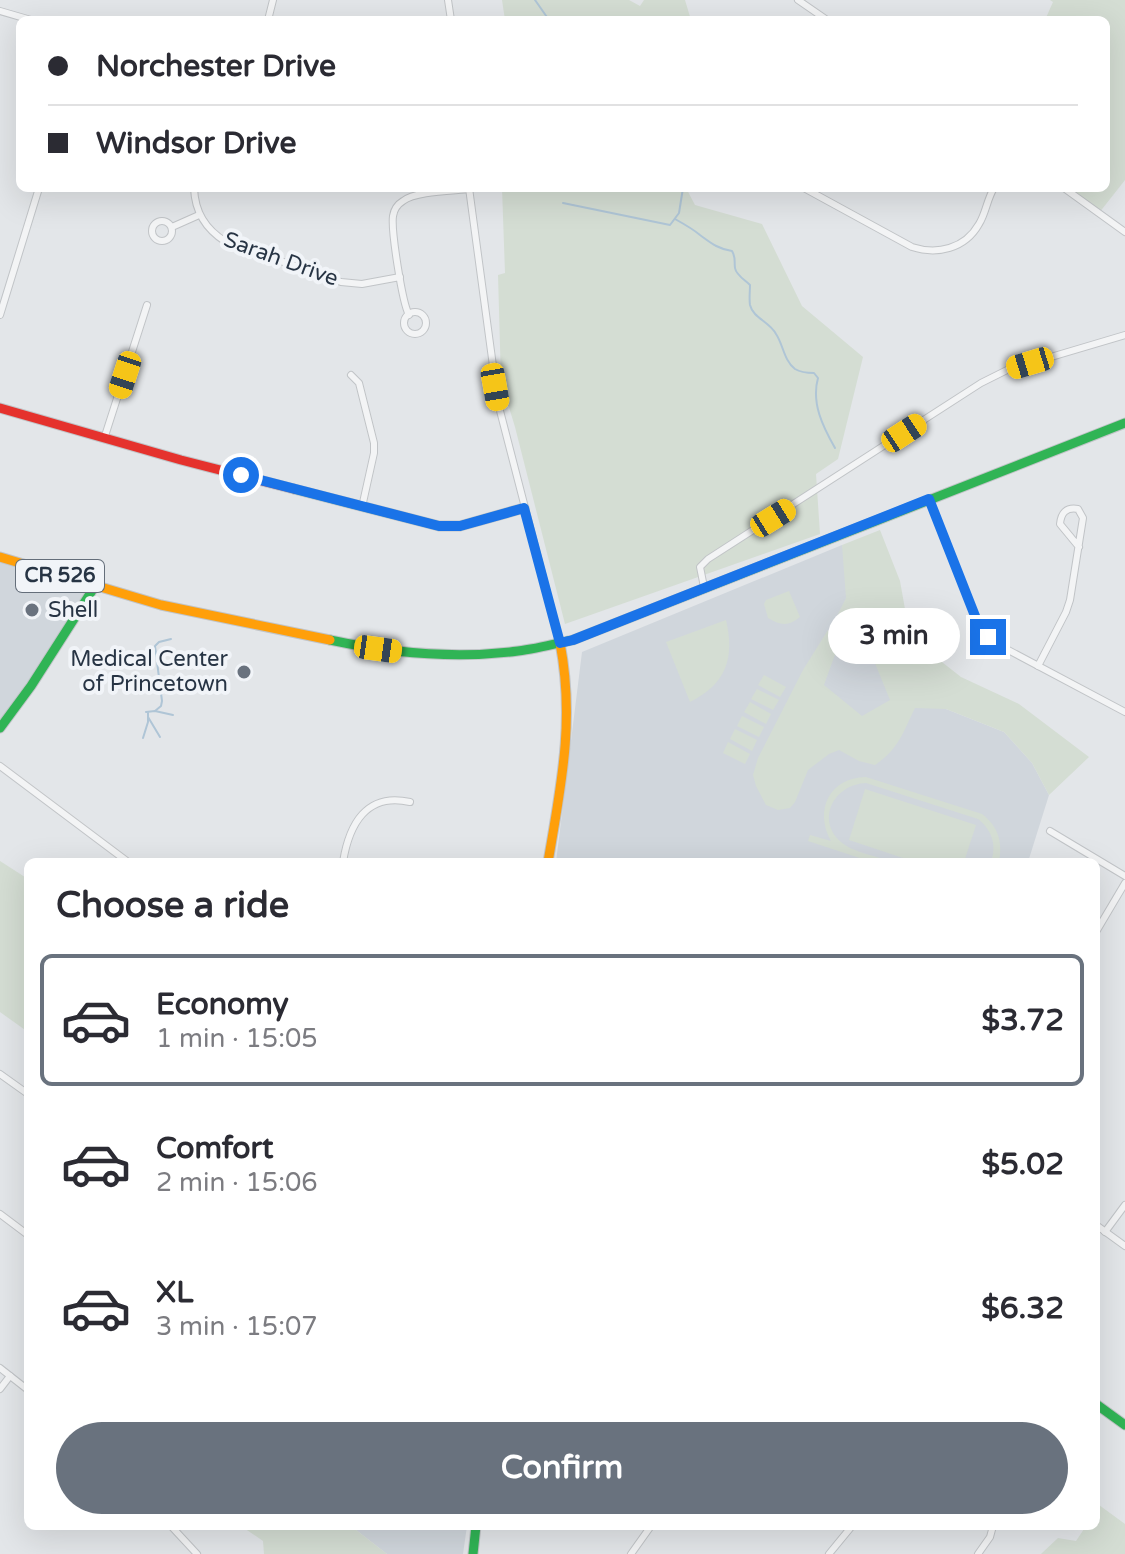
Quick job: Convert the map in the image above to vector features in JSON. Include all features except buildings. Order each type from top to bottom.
[{"type":"main road","points":[[0,408],[104,439],[439,526],[470,524],[524,508]]},
{"type":"main road","name":"CR 526","points":[[0,557],[161,605],[312,638],[444,655],[522,651],[573,640],[1125,423]]},
{"type":"main road","points":[[0,728],[31,686],[95,586]]},
{"type":"main road","points":[[549,858],[569,730],[560,643]]},
{"type":"main road","points":[[1100,1407],[1125,1425]]},
{"type":"main road","points":[[473,1554],[476,1530]]},
{"type":"street","points":[[798,0],[821,16]]},
{"type":"street","points":[[0,315],[38,192]]},
{"type":"street","name":"Sarah Drive","points":[[194,192],[199,215],[210,230],[226,242],[341,282],[362,284],[400,277]]},
{"type":"street","points":[[409,315],[405,307],[393,220],[396,208],[411,196],[440,192]]},
{"type":"street","points":[[471,192],[498,403],[560,643]]},
{"type":"street","points":[[811,192],[912,247],[932,251],[952,248],[967,239],[980,224],[992,192]]},
{"type":"street","points":[[1070,192],[1125,232]]},
{"type":"street","points":[[172,227],[199,215]]},
{"type":"street","points":[[104,439],[147,305]]},
{"type":"street","points":[[704,587],[700,567],[708,559],[981,383],[1007,370],[1125,335]]},
{"type":"street","points":[[351,375],[359,383],[374,443],[362,507]]},
{"type":"street","points":[[929,499],[981,630],[995,643],[1125,712]]},
{"type":"street","points":[[1038,666],[1066,612],[1072,590],[1079,547],[1083,518],[1078,509],[1072,508],[1063,513],[1060,524],[1079,547]]},
{"type":"street","points":[[0,766],[123,858]]},
{"type":"street","points":[[344,858],[355,824],[367,809],[386,801],[410,802]]},
{"type":"street","points":[[1050,831],[1095,858]]},
{"type":"street","points":[[1100,861],[1125,876]]},
{"type":"street","points":[[1100,925],[1125,883]]},
{"type":"street","points":[[0,1074],[24,1091]]},
{"type":"street","points":[[1105,1232],[1125,1205]]},
{"type":"street","points":[[0,1214],[24,1232]]},
{"type":"street","points":[[1100,1228],[1125,1246]]},
{"type":"street","points":[[0,1368],[24,1387]]},
{"type":"street","points":[[0,1389],[10,1376]]},
{"type":"street","points":[[175,1530],[197,1554]]},
{"type":"street","points":[[631,1554],[648,1530]]},
{"type":"street","points":[[829,1554],[849,1530]]},
{"type":"street","points":[[978,1554],[992,1530]]},
{"type":"shaded area","points":[[502,0],[629,0],[640,6],[644,0],[685,0],[690,16],[504,16]]},
{"type":"shaded area","points":[[1050,0],[1125,0],[1125,180],[1099,213],[1068,192],[1110,192],[1110,16],[1047,16],[1053,2]]},
{"type":"shaded area","points":[[502,192],[688,192],[695,205],[762,224],[802,306],[863,357],[838,459],[816,474],[820,534],[565,624],[501,381],[498,275],[505,273]]},
{"type":"shaded area","points":[[880,530],[900,581],[910,637],[961,677],[1019,704],[1089,757],[1049,795],[1032,763],[1004,732],[946,709],[915,708],[895,746],[875,765],[859,761],[839,750],[808,770],[790,808],[778,810],[766,805],[753,775],[758,758],[803,670],[828,630],[837,649],[824,685],[862,716],[890,700],[872,656],[834,622],[846,598],[842,545]]},
{"type":"shaded area","points":[[842,545],[862,598],[946,709],[1004,732],[1032,763],[1049,795],[1029,858],[556,858],[582,652]]},
{"type":"shaded area","points":[[0,557],[95,586],[0,728]]},
{"type":"shaded area","points":[[789,591],[800,617],[785,624],[768,618],[764,604],[766,600]]},
{"type":"shaded area","points":[[726,620],[729,646],[725,668],[712,687],[690,702],[666,642]]},
{"type":"shaded area","points":[[764,675],[786,687],[780,697],[758,685]]},
{"type":"shaded area","points":[[757,689],[779,700],[773,710],[751,699]]},
{"type":"shaded area","points":[[750,702],[771,714],[766,724],[744,712]]},
{"type":"shaded area","points":[[742,716],[764,727],[759,737],[737,726]]},
{"type":"shaded area","points":[[735,729],[757,740],[752,751],[730,739]]},
{"type":"shaded area","points":[[728,742],[750,754],[745,764],[723,753]]},
{"type":"shaded area","points":[[866,777],[982,814],[998,835],[999,858],[992,858],[992,838],[978,819],[866,783],[845,789],[838,796],[829,813],[830,823],[833,833],[846,846],[881,858],[860,858],[808,841],[810,835],[831,841],[824,818],[828,798],[843,783]]},
{"type":"shaded area","points":[[865,789],[976,825],[965,858],[903,858],[849,840]]},
{"type":"shaded area","points":[[0,861],[24,876],[24,1029],[0,1012]]},
{"type":"shaded area","points":[[1100,1506],[1125,1524],[1125,1554],[1041,1554],[1058,1538],[1076,1541],[1083,1530],[1100,1530]]},
{"type":"shaded area","points":[[247,1530],[356,1530],[387,1554],[264,1554],[263,1541]]},
{"type":"shaded area","points":[[356,1530],[466,1530],[463,1554],[387,1554]]},
{"type":"waterway","points":[[535,0],[546,16]]},
{"type":"waterway","points":[[563,203],[670,225],[679,213],[682,192]]},
{"type":"waterway","points":[[675,219],[715,245],[732,251],[736,271],[750,285],[752,309],[773,330],[791,366],[799,371],[814,373],[818,378],[817,406],[835,448]]},
{"type":"waterway","points":[[155,711],[162,701],[155,646],[171,639]]},
{"type":"waterway","points":[[146,712],[173,715]]},
{"type":"waterway","points":[[143,738],[148,713]]},
{"type":"waterway","points":[[148,717],[160,737]]},
{"type":"traffic: fast","points":[[330,640],[400,651],[447,654],[525,650],[573,640],[1125,423]]},
{"type":"traffic: fast","points":[[294,489],[439,526],[460,526],[524,508]]},
{"type":"traffic: fast","points":[[0,728],[31,686],[95,586]]},
{"type":"traffic: fast","points":[[1100,1407],[1125,1425]]},
{"type":"traffic: fast","points":[[473,1554],[476,1530]]},
{"type":"traffic: slow","points":[[0,557],[161,605],[330,640]]},
{"type":"traffic: slow","points":[[549,858],[566,726],[560,643]]},
{"type":"traffic: jam","points":[[0,408],[294,489]]},
{"type":"place","name":"Shell","points":[[32,610]]},
{"type":"place","name":"Medical Center of Princetown","points":[[244,672]]},
{"type":"route","points":[[241,475],[439,526],[460,526],[524,508],[560,643],[929,499],[977,621],[988,637]]}]
